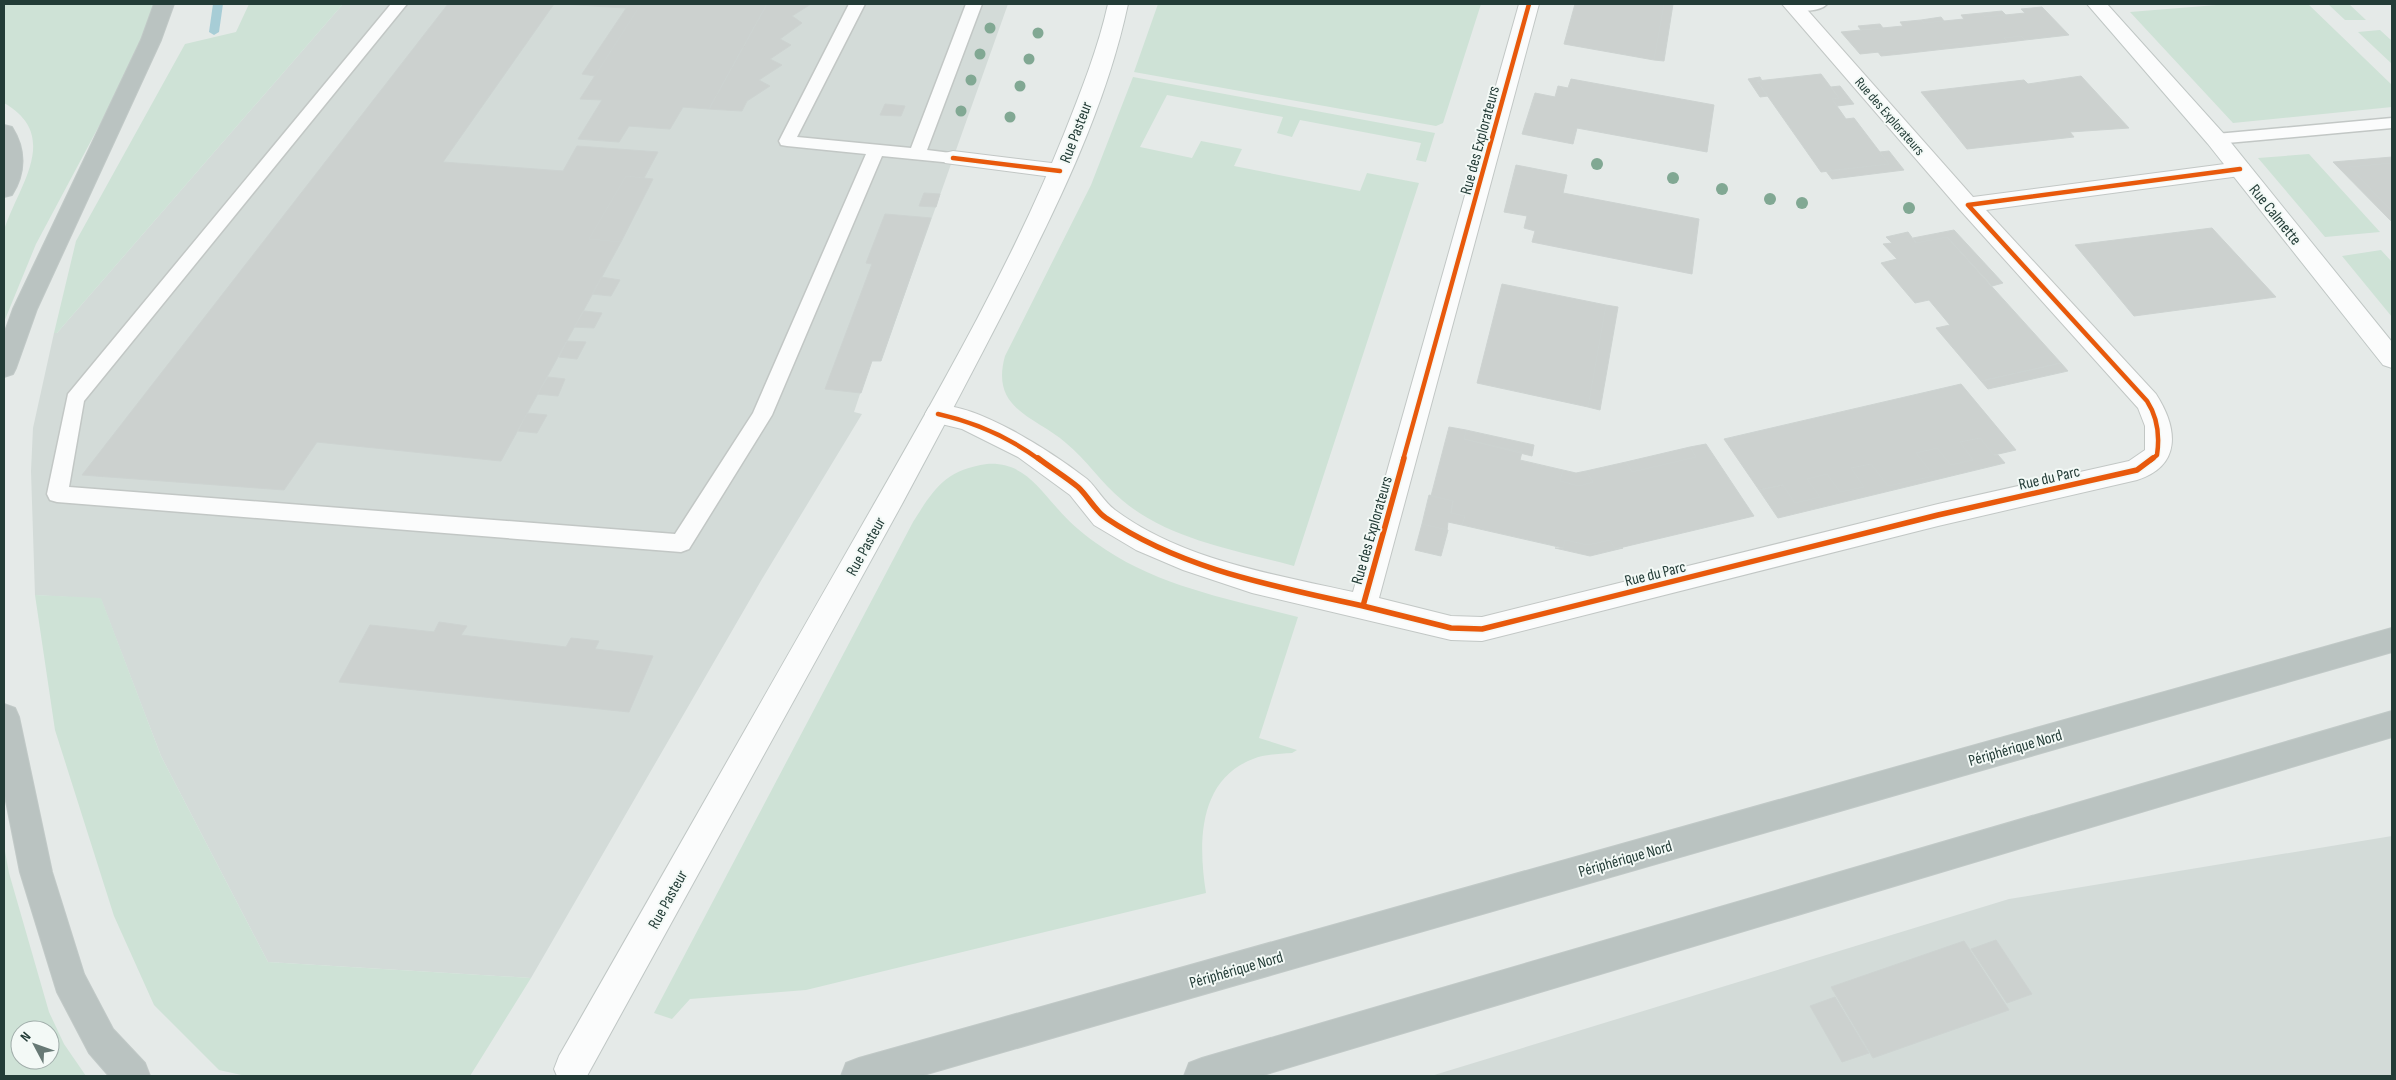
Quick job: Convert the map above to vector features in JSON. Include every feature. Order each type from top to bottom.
[{"type":"highway","points":[[4,368],[25,309],[151,40],[164,4]]},
{"type":"highway","points":[[4,134],[13,155],[12,170],[4,190]]},
{"type":"highway","name":"Périphérique Nord","points":[[859,1076],[2392,640]]},
{"type":"highway","points":[[4,717],[36,872],[69,980],[101,1042],[132,1076]]},
{"type":"highway","points":[[1202,1076],[2392,724]]},
{"type":"street","name":"Rue Pasteur","points":[[572,1070],[938,414],[1029,239],[1060,171],[1110,40],[1118,4]]},
{"type":"street","name":"Rue des Explorateurs","points":[[938,414],[968,421],[1027,450],[1078,488],[1104,517],[1146,542],[1193,562],[1252,580],[1363,606],[1530,4]]},
{"type":"street","name":"Rue Calmette","points":[[2096,4],[2216,139],[2392,359]]},
{"type":"street","name":"Rue des Explorateurs","points":[[1793,5],[1968,205]]},
{"type":"street","points":[[953,158],[1060,171]]},
{"type":"street","points":[[1968,205],[2240,169]]},
{"type":"street","name":"Rue du Parc","points":[[1363,606],[1441,626],[1482,629],[1938,515],[2137,470],[2150,462],[2157,455],[2160,442],[2159,425],[2154,411],[2147,401],[1968,205]]},
{"type":"lane","points":[[399,4],[75,399],[57,494],[681,543],[762,414],[876,150]]},
{"type":"lane","points":[[857,4],[787,141],[953,158]]},
{"type":"lane","points":[[917,154],[974,4]]},
{"type":"lane","points":[[1793,5],[1819,4]]},
{"type":"lane","points":[[2216,139],[2392,123]]},
{"type":"shaded area","points":[[343,4],[1008,4],[881,361],[871,361],[854,412],[862,414],[762,579],[531,978],[268,962],[161,756],[101,599],[35,595],[31,471],[33,428],[54,333],[57,333]]},
{"type":"shaded area","points":[[2392,836],[2392,1076],[1431,1076],[2009,899]]},
{"type":"green space","points":[[4,4],[154,5],[139,51],[36,244],[4,322],[3,233],[31,162],[33,146],[30,131],[21,116],[4,103]]},
{"type":"green space","points":[[249,4],[343,4],[57,333],[54,333],[76,241],[185,44],[236,32]]},
{"type":"green space","points":[[1158,4],[1481,4],[1443,123],[1436,126],[1134,72]]},
{"type":"green space","points":[[2229,4],[2308,4],[2392,85],[2392,107],[2233,123],[2130,12]]},
{"type":"green space","points":[[2328,4],[2349,4],[2366,20],[2345,20]]},
{"type":"green space","points":[[2380,30],[2392,41],[2392,64],[2358,32]]},
{"type":"green space","points":[[1133,77],[1435,133],[1426,162],[1416,160],[1421,143],[1300,120],[1292,137],[1277,133],[1283,117],[1167,95],[1140,147],[1192,158],[1201,141],[1242,149],[1234,166],[1360,191],[1367,173],[1419,183],[1294,566],[1204,542],[1161,525],[1141,514],[1114,493],[1066,443],[1018,410],[1004,389],[1002,374],[1005,356],[1091,185]]},
{"type":"green space","points":[[2309,154],[2380,232],[2325,237],[2258,158]]},
{"type":"green space","points":[[2381,250],[2392,262],[2392,317],[2342,256]]},
{"type":"green space","points":[[987,464],[999,464],[1009,467],[1027,476],[1075,527],[1119,558],[1143,570],[1168,581],[1219,597],[1298,617],[1259,738],[1297,750],[1292,753],[1267,755],[1253,759],[1235,769],[1221,782],[1212,797],[1206,815],[1203,834],[1203,874],[1206,893],[806,990],[690,999],[672,1019],[654,1013],[913,522],[942,483],[961,471]]},
{"type":"green space","points":[[35,595],[101,598],[161,756],[268,962],[531,978],[470,1076],[246,1076],[219,1070],[154,1005],[114,916],[55,730]]},
{"type":"green space","points":[[4,846],[9,873],[53,1020],[10,1020],[10,1070],[60,1070],[60,1035],[86,1076],[4,1076]]},
{"type":"building","points":[[448,4],[554,4],[443,162],[563,171],[577,146],[658,152],[644,178],[626,176],[589,239],[621,242],[501,461],[317,442],[284,490],[82,475]]},
{"type":"building","points":[[563,4],[629,4],[626,8]]},
{"type":"building","points":[[629,4],[641,4],[595,76],[582,74]]},
{"type":"building","points":[[641,4],[767,4],[709,109],[683,107],[670,129],[629,126],[619,142],[578,139],[602,100],[580,99]]},
{"type":"building","points":[[767,4],[811,4],[792,16],[802,23],[780,39],[791,45],[770,59],[782,65],[759,80],[770,86],[747,101],[742,111],[709,109]]},
{"type":"building","points":[[1575,4],[1664,4],[1654,60],[1564,44]]},
{"type":"building","points":[[1664,4],[1673,4],[1664,61],[1654,60]]},
{"type":"building","points":[[2042,7],[2069,35],[2025,40],[2021,36],[2004,38],[2008,42],[1964,47],[1961,43],[1942,45],[1945,49],[1901,54],[1898,50],[1860,54],[1841,32],[1903,26],[1900,22],[1921,20],[1924,23],[1964,19],[1961,15],[1982,13],[1985,17],[2025,13],[2021,9]]},
{"type":"building","points":[[2002,11],[2006,15],[1985,17],[1982,13]]},
{"type":"building","points":[[1941,17],[1944,21],[1924,23],[1921,20]]},
{"type":"building","points":[[1880,24],[1883,28],[1861,30],[1858,26]]},
{"type":"building","points":[[2021,36],[2025,40],[2008,42],[2004,38]]},
{"type":"building","points":[[1961,43],[1964,47],[1945,49],[1942,45]]},
{"type":"building","points":[[1898,50],[1901,54],[1881,56],[1878,52]]},
{"type":"building","points":[[1821,74],[1839,98],[1832,99],[1846,119],[1854,118],[1889,164],[1821,172],[1757,81]]},
{"type":"building","points":[[2081,76],[2129,128],[2070,132],[2074,137],[1967,149],[1921,92],[2024,80],[2028,84]]},
{"type":"building","points":[[1760,77],[1762,81],[1757,81],[1768,96],[1760,97],[1748,79]]},
{"type":"building","points":[[1571,79],[1714,105],[1707,152],[1577,128],[1573,144],[1522,134],[1535,93],[1555,97],[1558,86],[1568,88]]},
{"type":"building","points":[[1840,86],[1854,104],[1837,106],[1832,99],[1839,98],[1831,87]]},
{"type":"building","points":[[885,104],[905,106],[901,116],[880,115]]},
{"type":"building","points":[[1889,151],[1904,170],[1832,179],[1826,171],[1889,164],[1880,152]]},
{"type":"building","points":[[2392,157],[2392,163],[2349,167],[2392,211],[2392,222],[2333,162]]},
{"type":"building","points":[[2392,163],[2392,211],[2349,167]]},
{"type":"building","points":[[1516,165],[1567,175],[1563,193],[1699,219],[1692,274],[1532,242],[1535,231],[1524,228],[1527,216],[1504,212]]},
{"type":"building","points":[[626,176],[653,179],[621,242],[589,239]]},
{"type":"building","points":[[924,193],[940,194],[936,207],[919,206]]},
{"type":"building","points":[[885,214],[931,218],[881,361],[872,361],[861,393],[825,389],[872,264],[866,263]]},
{"type":"building","points":[[2212,228],[2276,297],[2134,316],[2075,245]]},
{"type":"building","points":[[1954,230],[2003,283],[1992,286],[1947,237],[1916,243],[1913,238]]},
{"type":"building","points":[[1908,232],[1916,243],[1947,237],[2061,363],[1981,381],[1936,328],[1950,325],[1929,300],[1915,303],[1881,263],[1897,259],[1883,244],[1892,243],[1886,237]]},
{"type":"building","points":[[601,277],[620,280],[611,296],[592,294]]},
{"type":"building","points":[[1502,284],[1606,305],[1588,407],[1477,383]]},
{"type":"building","points":[[1606,305],[1618,307],[1600,410],[1588,407]]},
{"type":"building","points":[[584,311],[602,313],[594,328],[574,327]]},
{"type":"building","points":[[567,341],[586,342],[577,359],[559,357]]},
{"type":"building","points":[[2061,363],[2068,371],[1988,389],[1981,381]]},
{"type":"building","points":[[548,377],[565,379],[558,396],[537,394]]},
{"type":"building","points":[[1961,384],[2016,450],[1994,455],[1980,438],[1960,442],[1973,460],[1951,465],[1937,448],[1916,453],[1934,476],[1888,486],[1871,464],[1851,468],[1864,487],[1840,492],[1827,474],[1807,479],[1820,497],[1795,503],[1783,485],[1759,490],[1724,439]]},
{"type":"building","points":[[527,413],[547,415],[537,433],[518,431]]},
{"type":"building","points":[[1449,427],[1466,430],[1464,439],[1522,452],[1520,460],[1563,470],[1560,481],[1579,486],[1593,482],[1586,471],[1626,462],[1632,472],[1696,457],[1690,447],[1706,444],[1754,516],[1615,549],[1610,540],[1588,545],[1565,540],[1563,548],[1462,525],[1465,516],[1451,513],[1453,501],[1431,496]]},
{"type":"building","points":[[1466,430],[1534,445],[1532,456],[1464,439]]},
{"type":"building","points":[[1980,438],[1994,455],[1998,455],[2005,463],[1778,518],[1759,490],[1783,485],[1795,503],[1820,497],[1807,479],[1827,474],[1840,492],[1864,487],[1851,468],[1871,464],[1888,486],[1934,476],[1916,453],[1937,448],[1951,465],[1973,460],[1960,442]]},
{"type":"building","points":[[1690,447],[1696,457],[1632,472],[1626,462]]},
{"type":"building","points":[[1563,470],[1576,473],[1586,471],[1593,482],[1579,486],[1560,481]]},
{"type":"building","points":[[1429,495],[1453,501],[1451,513],[1465,516],[1462,525],[1448,522],[1447,530],[1422,524]]},
{"type":"building","points":[[1422,524],[1448,530],[1441,556],[1415,550]]},
{"type":"building","points":[[1565,540],[1588,545],[1610,540],[1615,549],[1623,548],[1590,556],[1555,548],[1563,548]]},
{"type":"building","points":[[439,622],[467,626],[461,635],[566,647],[571,638],[599,641],[595,649],[653,656],[629,712],[339,682],[370,625],[434,632]]},
{"type":"building","points":[[1996,940],[2032,994],[2007,1003],[1971,949]]},
{"type":"building","points":[[1964,941],[2009,1010],[1873,1058],[1831,987]]},
{"type":"building","points":[[1835,997],[1869,1053],[1842,1062],[1810,1006]]},
{"type":"waterway","points":[[214,32],[218,4]]},
{"type":"cycle path","points":[[938,414],[968,421],[1027,450],[1079,488],[1104,517],[1146,542],[1193,562],[1252,581],[1363,606],[1529,4]]},
{"type":"cycle path","points":[[953,158],[1060,171]]},
{"type":"cycle path","points":[[1363,606],[1451,628],[1482,629],[1938,515],[2137,470],[2157,455],[2159,433],[2151,407],[1968,205],[2240,169]]}]
